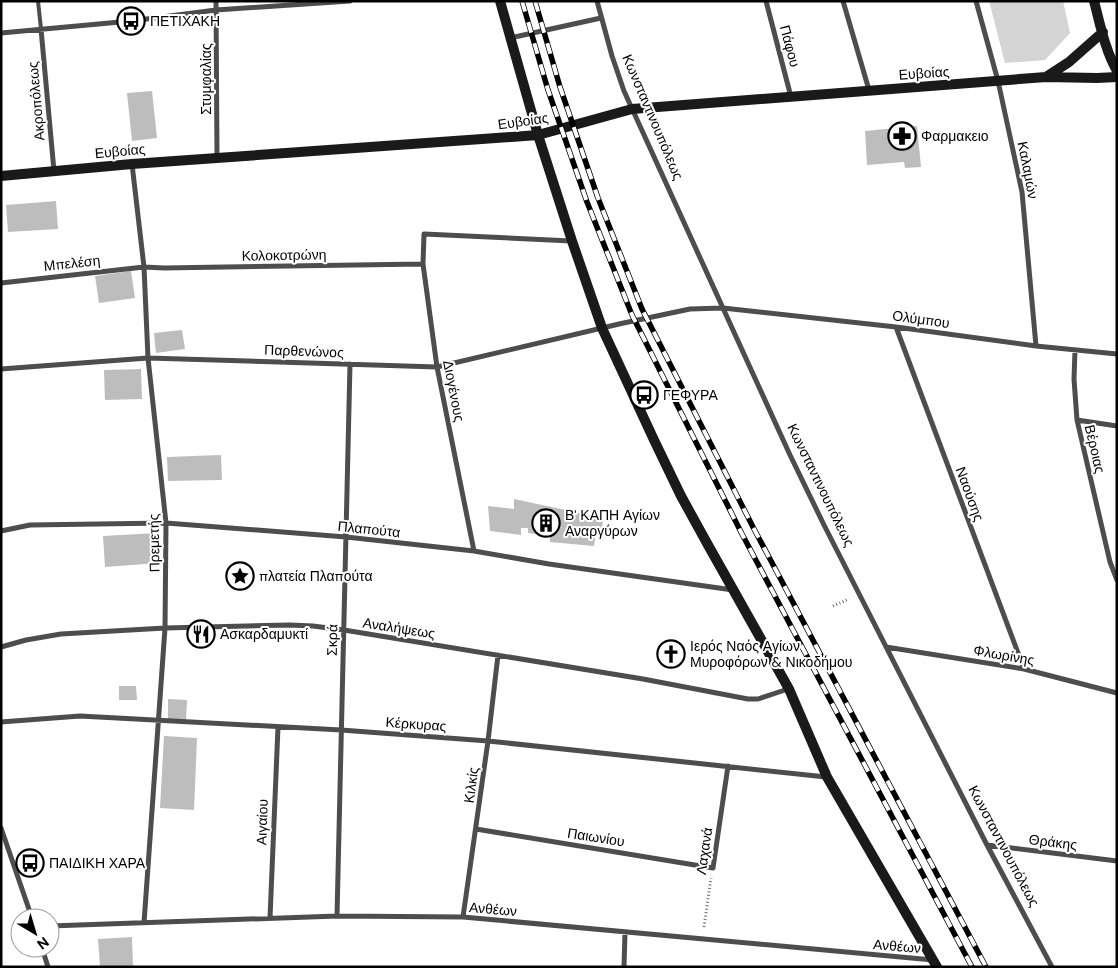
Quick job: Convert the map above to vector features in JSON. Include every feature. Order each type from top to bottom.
[{"type":"street","name":"Στυμφαλίας","points":[[216,1],[217,158]]},
{"type":"street","points":[[1,33],[131,21],[216,10],[350,1]]},
{"type":"street","points":[[500,1],[538,135],[602,328],[682,496],[789,688],[827,777],[935,964]]},
{"type":"street","name":"Κωνσταντινουπόλεως","points":[[597,1],[612,56],[632,109],[790,455],[987,846],[1052,967]]},
{"type":"street","name":"Πάφου","points":[[766,1],[791,97]]},
{"type":"street","points":[[843,1],[869,91]]},
{"type":"street","name":"Καλαμών","points":[[976,1],[998,81],[1022,192],[1036,346]]},
{"type":"street","points":[[1094,1],[1102,32],[1116,66]]},
{"type":"street","points":[[510,38],[601,18]]},
{"type":"street","name":"Ακροπόλεως","points":[[41,29],[54,171]]},
{"type":"street","points":[[1046,78],[1069,62],[1102,32]]},
{"type":"street","name":"Ευβοίας","points":[[1,176],[132,164],[538,135],[632,109],[998,81],[1117,77]]},
{"type":"street","name":"Πρεμετής","points":[[132,164],[144,266],[148,358],[166,523],[165,628],[144,923]]},
{"type":"street","name":"Διογένους","points":[[474,551],[437,367],[423,264],[424,234],[572,241]]},
{"type":"street","name":"Κολοκοτρώνη","points":[[144,266],[164,268],[423,264]]},
{"type":"street","name":"Μπελέση","points":[[1,283],[144,266]]},
{"type":"street","name":"Ολύμπου","points":[[602,328],[690,309],[723,308],[1117,354]]},
{"type":"street","name":"Ναούσης","points":[[896,327],[1024,669]]},
{"type":"street","name":"Παρθενώνος","points":[[1,369],[148,358],[437,367],[602,328]]},
{"type":"street","name":"Βέροιας","points":[[1075,350],[1074,379],[1077,420],[1110,562],[1117,580]]},
{"type":"street","name":"Σκρά","points":[[337,916],[350,364]]},
{"type":"street","points":[[1077,420],[1117,426]]},
{"type":"street","name":"Πλαπούτα","points":[[1,531],[30,525],[166,523],[346,537],[474,551],[549,564],[733,590]]},
{"type":"street","name":"Αναλήψεως","points":[[1,648],[26,640],[61,634],[165,628],[313,626],[643,679],[748,699],[758,699],[789,688]]},
{"type":"street","name":"Φλωρίνης","points":[[886,647],[1024,669],[1117,692]]},
{"type":"street","name":"Κιλκίς","points":[[463,917],[498,655]]},
{"type":"street","name":"Κέρκυρας","points":[[1,722],[80,716],[341,730],[488,741],[827,777]]},
{"type":"street","name":"Αιγαίου","points":[[270,918],[278,726]]},
{"type":"street","name":"Λαχανά","points":[[713,868],[728,766]]},
{"type":"street","points":[[1,828],[29,908]]},
{"type":"street","name":"Παιωνίου","points":[[476,829],[713,868]]},
{"type":"street","name":"Θράκης","points":[[987,846],[1117,861]]},
{"type":"street","name":"Ανθέων","points":[[60,926],[337,916],[463,917],[702,939],[935,964]]},
{"type":"street","points":[[624,967],[625,932]]},
{"type":"lane","points":[[38,1],[41,29]]},
{"type":"path","name":"Λαχανά","points":[[702,939],[713,868]]},
{"type":"shaded area","points":[[989,1],[1063,1],[1070,33],[1045,60],[1005,63]]},
{"type":"building","points":[[152,91],[157,138],[132,141],[127,93]]},
{"type":"building","points":[[917,126],[921,167],[905,168],[904,162],[867,165],[865,131]]},
{"type":"building","points":[[56,201],[58,229],[8,232],[6,205]]},
{"type":"building","points":[[131,271],[135,298],[99,303],[95,276]]},
{"type":"building","points":[[182,330],[185,349],[156,353],[154,333]]},
{"type":"building","points":[[141,369],[142,399],[105,400],[104,370]]},
{"type":"building","points":[[221,455],[222,480],[168,481],[167,457]]},
{"type":"building","name":"Β' ΚΑΠΗ Αγίων Αναργύρων","points":[[514,499],[603,518],[602,534],[596,533],[594,546],[550,542],[550,536],[528,533],[528,528],[521,528],[521,535],[490,531],[488,506],[514,509]]},
{"type":"building","points":[[157,533],[159,563],[105,567],[103,536]]},
{"type":"building","points":[[119,686],[136,686],[137,700],[119,700]]},
{"type":"building","points":[[168,699],[187,700],[186,721],[168,720]]},
{"type":"building","points":[[164,736],[197,738],[194,810],[160,808]]},
{"type":"building","points":[[132,937],[133,967],[100,967],[98,939]]},
{"type":"railway","points":[[522,1],[548,90],[587,202],[632,315],[742,534],[972,967]]},
{"type":"railway","points":[[535,1],[560,87],[598,198],[642,309],[753,527],[986,967]]},
{"type":"place","name":"ΠΕΤΙΧΑΚΗ","points":[[131,21]]},
{"type":"place","name":"Φαρμακειο","points":[[902,136]]},
{"type":"place","name":"ΓΕΦΥΡΑ","points":[[644,395]]},
{"type":"place","name":"Β' ΚΑΠΗ Αγίων Αναργύρων","points":[[546,523]]},
{"type":"place","name":"πλατεία Πλαπούτα","points":[[240,576]]},
{"type":"place","name":"Ασκαρδαμυκτί","points":[[201,634]]},
{"type":"place","name":"Ιερός Ναός Αγίων Μυροφόρων & Νικοδήμου","points":[[671,654]]},
{"type":"place","name":"ΠΑΙΔΙΚΗ ΧΑΡΑ","points":[[30,863]]}]
